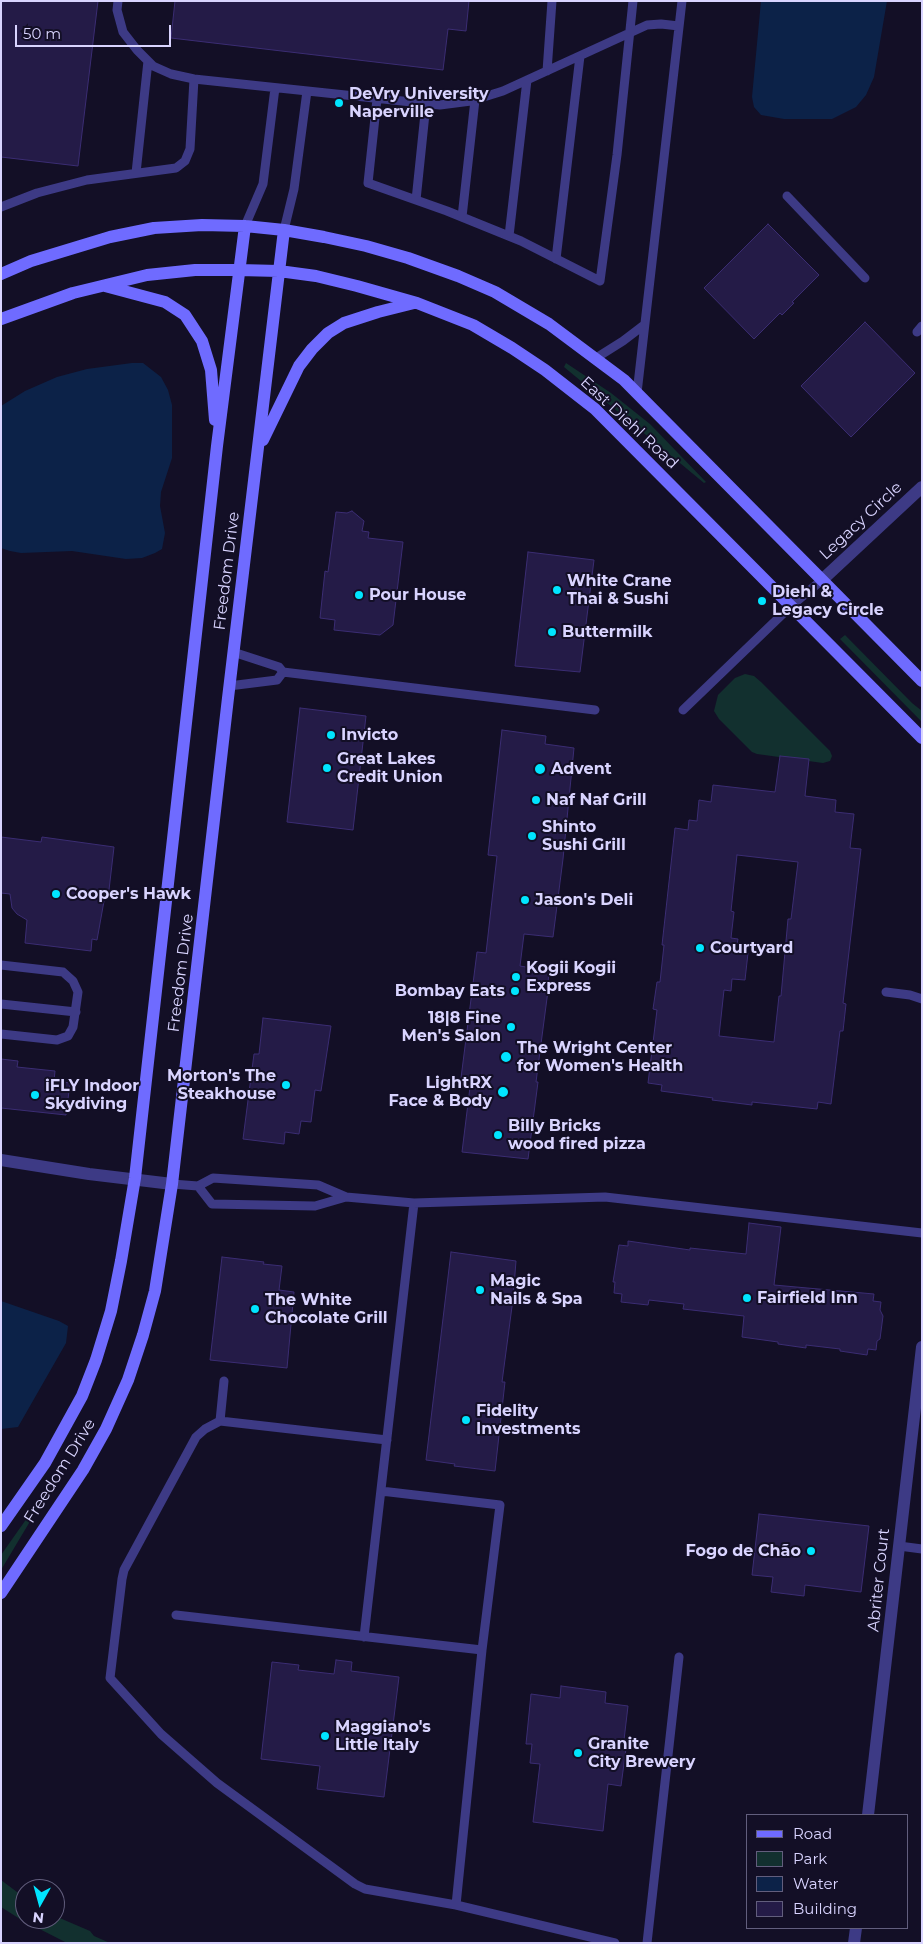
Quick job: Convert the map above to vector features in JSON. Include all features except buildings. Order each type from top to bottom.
[{"type":"street","name":"East Diehl Road","points":[[1,274],[72,247],[154,228],[202,225],[245,226],[284,230],[366,246],[408,258],[495,292],[549,324],[624,380],[922,681]]},
{"type":"street","name":"Freedom Drive","points":[[1,1526],[44,1463],[82,1396],[96,1360],[111,1311],[118,1278],[134,1178],[217,446],[245,226]]},
{"type":"street","name":"Freedom Drive","points":[[1,1593],[83,1470],[106,1429],[128,1380],[155,1290],[172,1184],[284,230]]},
{"type":"street","name":"East Diehl Road","points":[[1,320],[72,293],[147,275],[195,270],[239,270],[279,271],[348,283],[417,303],[473,325],[545,370],[595,409],[922,738]]},
{"type":"street","points":[[102,286],[165,302],[185,315],[202,341],[211,370],[217,446]]},
{"type":"street","points":[[258,448],[300,366],[312,349],[328,333],[344,323],[378,312],[417,303]]},
{"type":"street","name":"Legacy Circle","points":[[822,580],[922,487]]},
{"type":"street","points":[[1,1160],[172,1184]]},
{"type":"street","name":"Abriter Court","points":[[868,1814],[920,1380],[922,1348]]},
{"type":"street","points":[[854,1943],[856,1929]]},
{"type":"lane","points":[[118,1],[123,32],[148,62],[171,74],[194,79],[440,105],[475,100],[503,91],[647,25],[679,26]]},
{"type":"lane","points":[[547,71],[552,1]]},
{"type":"lane","points":[[377,99],[368,183],[510,236],[600,281],[617,155],[633,1]]},
{"type":"lane","points":[[637,394],[682,1]]},
{"type":"lane","points":[[556,259],[580,56]]},
{"type":"lane","points":[[136,173],[148,62]]},
{"type":"lane","points":[[1,207],[37,193],[87,180],[176,168],[184,161],[190,149],[194,79]]},
{"type":"lane","points":[[510,236],[527,80]]},
{"type":"lane","points":[[245,226],[263,184],[275,88]]},
{"type":"lane","points":[[284,230],[294,189],[307,91]]},
{"type":"lane","points":[[462,217],[475,100]]},
{"type":"lane","points":[[416,200],[426,104]]},
{"type":"lane","points":[[787,196],[865,278]]},
{"type":"lane","points":[[596,358],[644,325]]},
{"type":"lane","points":[[683,710],[791,606],[822,580]]},
{"type":"lane","points":[[233,652],[279,667],[283,672],[595,710]]},
{"type":"lane","points":[[229,686],[277,680],[283,672]]},
{"type":"lane","points":[[1,966],[64,972],[73,981],[78,992],[73,1028],[68,1036],[58,1040],[1,1034]]},
{"type":"lane","points":[[886,992],[910,995],[922,999]]},
{"type":"lane","points":[[1,1004],[76,1012]]},
{"type":"lane","points":[[172,1184],[198,1186],[213,1178],[318,1184],[346,1198]]},
{"type":"lane","points":[[198,1186],[212,1204],[315,1206],[346,1198],[414,1203],[604,1197],[922,1233]]},
{"type":"lane","points":[[364,1637],[414,1203]]},
{"type":"lane","points":[[220,1421],[224,1381]]},
{"type":"lane","points":[[387,1440],[220,1421],[205,1429],[196,1437],[124,1570],[110,1678],[161,1734],[217,1783],[355,1884],[365,1889],[456,1906],[615,1943]]},
{"type":"lane","points":[[381,1491],[500,1505],[482,1650],[456,1906]]},
{"type":"lane","points":[[899,1546],[922,1549]]},
{"type":"lane","points":[[176,1615],[482,1650]]},
{"type":"lane","points":[[647,1943],[679,1657]]},
{"type":"green space","points":[[566,363],[611,393],[650,424],[706,482],[704,483],[564,367]]},
{"type":"green space","points":[[845,635],[922,711],[922,722],[840,639]]},
{"type":"green space","points":[[745,674],[754,676],[761,682],[830,751],[832,756],[830,761],[823,763],[757,754],[752,752],[719,719],[714,711],[718,695],[735,678]]},
{"type":"green space","points":[[39,1501],[41,1503],[1,1570],[1,1555]]},
{"type":"green space","points":[[1,1880],[15,1890],[15,1916],[1,1907]]},
{"type":"green space","points":[[65,1920],[90,1931],[94,1936],[110,1943],[67,1943],[40,1929],[65,1929]]},
{"type":"water","points":[[761,1],[887,1],[874,77],[866,95],[856,107],[832,119],[784,119],[761,115],[754,107],[752,97]]},
{"type":"water","points":[[143,363],[161,377],[168,390],[172,405],[172,458],[161,492],[160,506],[165,533],[162,549],[142,558],[126,559],[72,551],[21,553],[1,548],[1,406],[25,391],[57,377],[87,369]]},
{"type":"water","points":[[1,1301],[59,1321],[68,1326],[66,1343],[18,1427],[1,1429]]},
{"type":"place","name":"DeVry University Naperville","points":[[339,103]]},
{"type":"place","name":"White Crane Thai & Sushi","points":[[557,590]]},
{"type":"place","name":"Pour House","points":[[359,595]]},
{"type":"place","name":"Diehl & Legacy Circle","points":[[762,601]]},
{"type":"place","name":"Buttermilk","points":[[552,632]]},
{"type":"place","name":"Invicto","points":[[331,735]]},
{"type":"place","name":"Great Lakes Credit Union","points":[[327,768]]},
{"type":"place","name":"Advent","points":[[540,769]]},
{"type":"place","name":"Naf Naf Grill","points":[[536,800]]},
{"type":"place","name":"Shinto Sushi Grill","points":[[532,836]]},
{"type":"place","name":"Cooper's Hawk","points":[[56,894]]},
{"type":"place","name":"Jason's Deli","points":[[525,900]]},
{"type":"place","name":"Courtyard","points":[[700,948]]},
{"type":"place","name":"Kogii Kogii Express","points":[[516,977]]},
{"type":"place","name":"Bombay Eats","points":[[515,991]]},
{"type":"place","name":"18|8 Fine Men's Salon","points":[[511,1027]]},
{"type":"place","name":"The Wright Center for Women's Health","points":[[506,1057]]},
{"type":"place","name":"Morton's The Steakhouse","points":[[286,1085]]},
{"type":"place","name":"LightRX Face & Body","points":[[503,1092]]},
{"type":"place","name":"iFLY Indoor Skydiving","points":[[35,1095]]},
{"type":"place","name":"Billy Bricks wood fired pizza","points":[[498,1135]]},
{"type":"place","name":"Magic Nails & Spa","points":[[480,1290]]},
{"type":"place","name":"Fairfield Inn","points":[[747,1298]]},
{"type":"place","name":"The White Chocolate Grill","points":[[255,1309]]},
{"type":"place","name":"Fidelity Investments","points":[[466,1420]]},
{"type":"place","name":"Fogo de Chão","points":[[811,1551]]},
{"type":"place","name":"Maggiano's Little Italy","points":[[325,1736]]},
{"type":"place","name":"Granite City Brewery","points":[[578,1753]]}]
